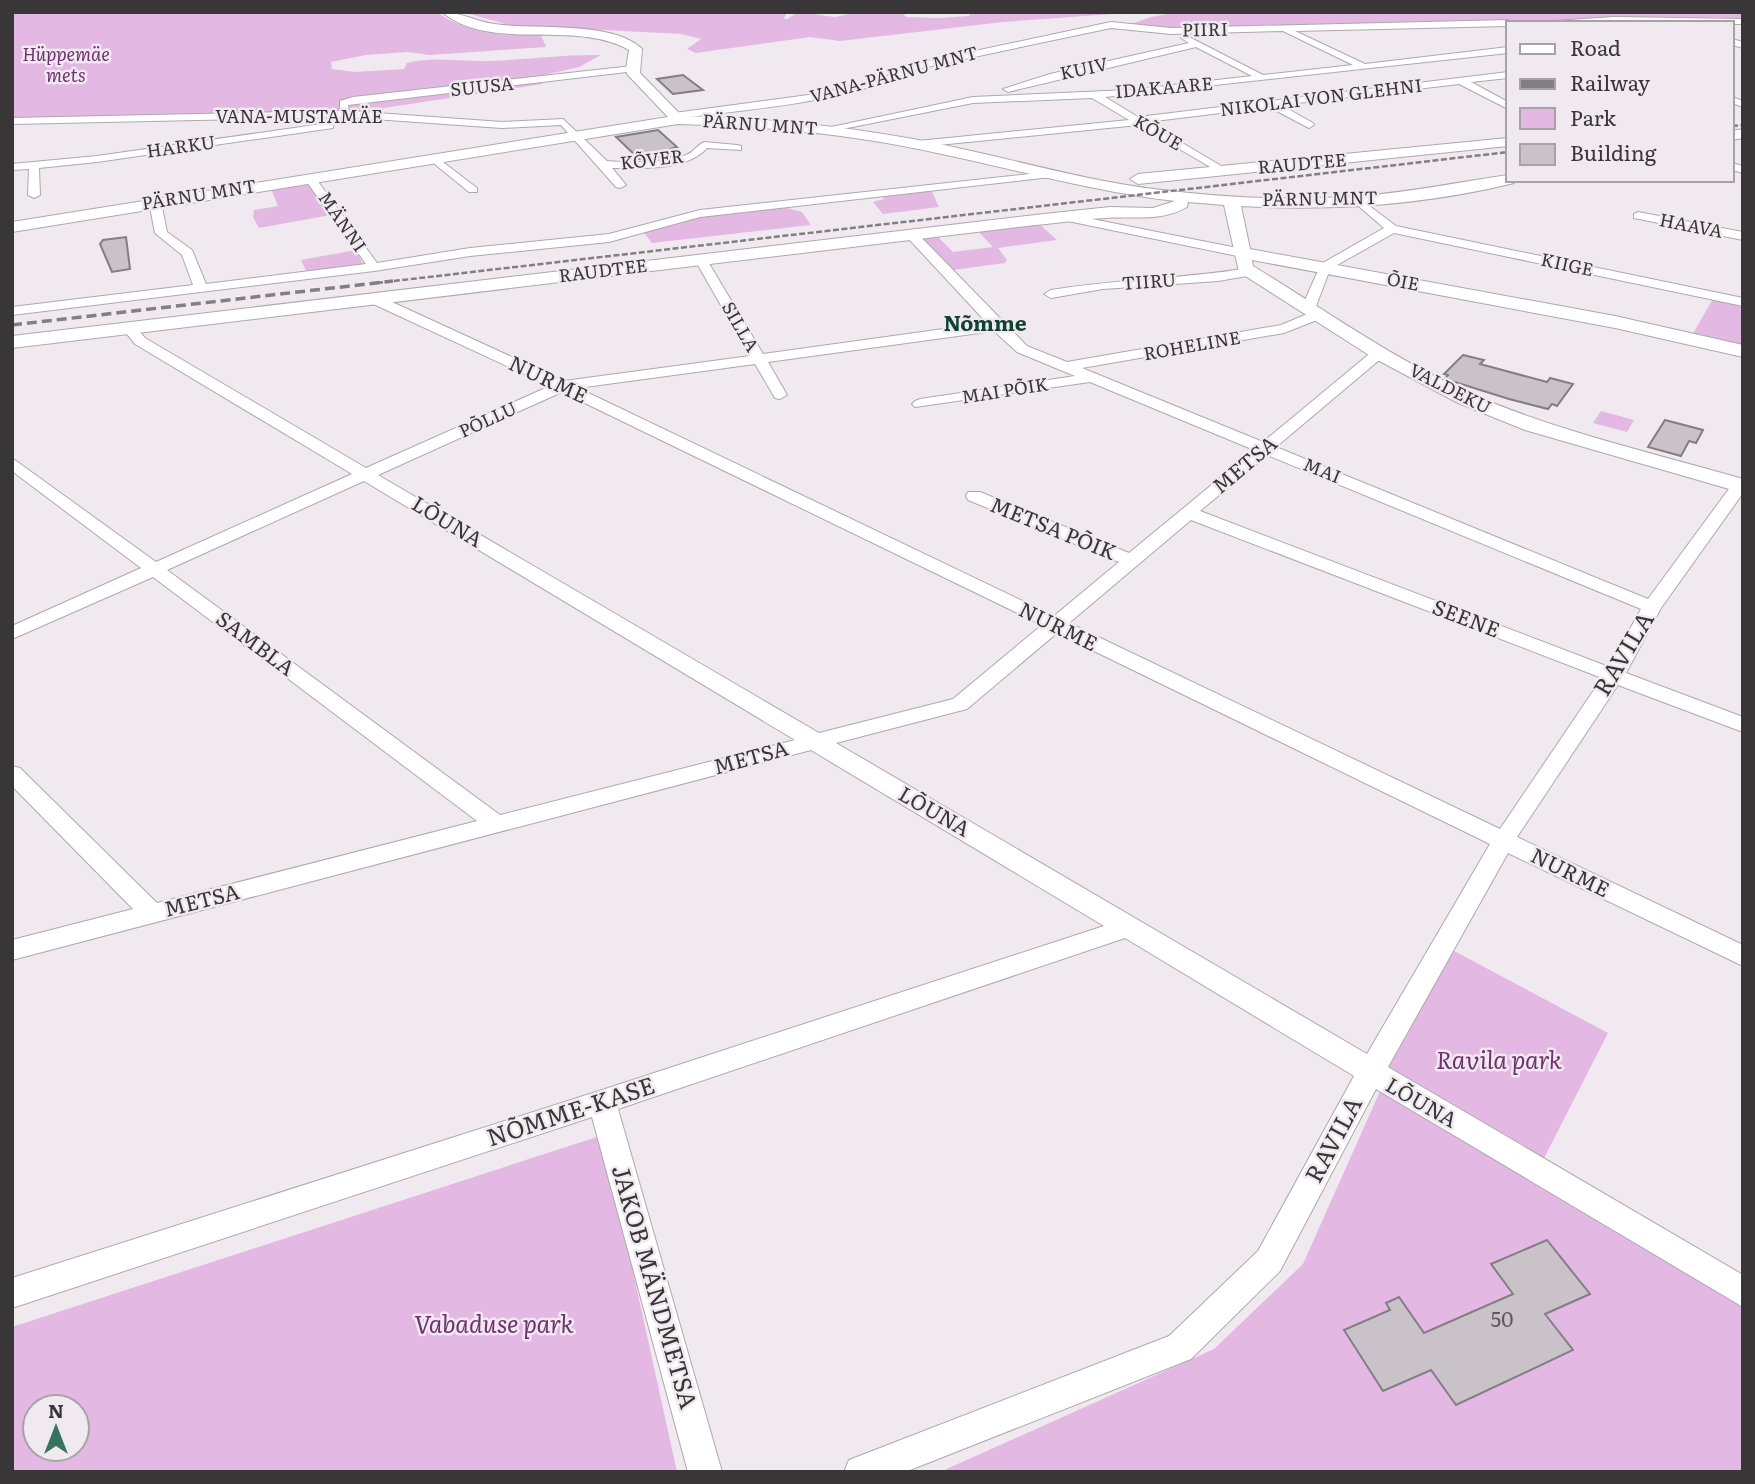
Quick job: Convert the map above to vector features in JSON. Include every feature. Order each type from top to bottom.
[{"type":"street","points":[[448,12],[466,21],[491,27],[623,41],[636,49],[632,68],[676,118],[691,125],[704,145],[737,148]]},
{"type":"street","points":[[1653,19],[1658,21]]},
{"type":"street","points":[[1590,21],[1713,21]]},
{"type":"street","name":"PIIRI","points":[[1111,25],[1171,30],[1506,23]]},
{"type":"street","points":[[1478,24],[1488,33]]},
{"type":"street","name":"VANA-PÄRNU MNT","points":[[676,118],[823,96],[888,79],[914,67],[1111,25]]},
{"type":"street","points":[[1282,28],[1408,87]]},
{"type":"street","points":[[1171,30],[1302,99]]},
{"type":"street","points":[[1498,41],[1506,48]]},
{"type":"street","name":"KUIV","points":[[972,100],[1050,77],[1198,44]]},
{"type":"street","name":"IDAKAARE","points":[[822,130],[972,100],[1129,93],[1506,50]]},
{"type":"street","name":"SUUSA","points":[[345,114],[343,103],[353,100],[495,86],[632,68]]},
{"type":"street","name":"NIKOLAI VON GLEHNI","points":[[918,144],[1136,121],[1506,75]]},
{"type":"street","points":[[1461,81],[1506,105]]},
{"type":"street","name":"KÕUE","points":[[1093,94],[1224,172]]},
{"type":"street","points":[[1269,103],[1309,125]]},
{"type":"street","name":"VANA-MUSTAMÄE","points":[[12,121],[345,114],[502,125],[562,122],[572,133],[580,136]]},
{"type":"street","name":"HARKU","points":[[12,167],[97,159],[390,117]]},
{"type":"street","name":"PÄRNU MNT","points":[[12,227],[157,210],[310,178],[580,136],[676,118],[765,123],[918,144],[1096,185],[1189,197],[1320,203],[1359,201],[1420,195],[1506,180]]},
{"type":"street","name":"KÕVER","points":[[580,136],[604,164],[626,166],[695,155],[704,145]]},
{"type":"street","name":"RAUDTEE","points":[[1096,185],[1506,142]]},
{"type":"street","points":[[435,159],[473,190]]},
{"type":"street","points":[[604,164],[620,185]]},
{"type":"street","points":[[34,165],[34,194]]},
{"type":"street","name":"RAUDTEE","points":[[12,311],[374,267],[470,252],[609,238],[700,214],[1046,175]]},
{"type":"street","name":"MÄNNI","points":[[310,178],[374,267]]},
{"type":"street","name":"RAUDTEE","points":[[12,342],[911,234],[1062,217],[1167,211],[1179,206],[1189,197]]},
{"type":"street","points":[[1231,199],[1242,253],[1249,272]]},
{"type":"street","points":[[1313,312],[1325,267],[1392,229],[1359,201]]},
{"type":"street","points":[[157,210],[161,233],[188,253],[201,288]]},
{"type":"street","name":"HAAVA","points":[[1638,216],[1743,236]]},
{"type":"street","name":"ÕIE","points":[[1062,217],[1615,322],[1743,351]]},
{"type":"street","name":"KIIGE","points":[[1392,229],[1743,302]]},
{"type":"street","name":"MAI","points":[[911,234],[1022,349],[1652,607]]},
{"type":"street","name":"SILLA","points":[[701,260],[780,395]]},
{"type":"street","name":"TIIRU","points":[[1051,295],[1102,285],[1218,277],[1249,272]]},
{"type":"street","name":"VALDEKU","points":[[1249,272],[1379,353],[1489,410],[1742,486]]},
{"type":"street","name":"NURME","points":[[374,299],[562,386],[1052,625],[1743,956]]},
{"type":"street","name":"ROHELINE","points":[[1064,368],[1284,329],[1313,312]]},
{"type":"street","name":"PÕLLU","points":[[12,633],[562,386],[997,326]]},
{"type":"street","name":"LÕUNA","points":[[129,328],[140,341],[1743,1292]]},
{"type":"street","name":"METSA","points":[[12,950],[960,704],[1379,353]]},
{"type":"street","name":"MAI PÕIK","points":[[920,404],[1091,378]]},
{"type":"street","name":"SAMBLA","points":[[12,463],[498,825]]},
{"type":"street","name":"RAVILA","points":[[861,1472],[1180,1348],[1269,1261],[1370,1073],[1503,841],[1614,676],[1652,607],[1742,486]]},
{"type":"street","name":"METSA PÕIK","points":[[974,496],[1133,561]]},
{"type":"street","name":"SEENE","points":[[1189,513],[1743,725]]},
{"type":"street","points":[[12,773],[153,914]]},
{"type":"street","name":"NÕMME-KASE","points":[[12,1293],[602,1102],[1129,927]]},
{"type":"street","name":"JAKOB MÄNDMETSA","points":[[602,1102],[705,1472]]},
{"type":"green space","name":"Hüppemäe mets","points":[[12,12],[437,12],[473,28],[541,35],[546,47],[430,55],[407,52],[366,55],[331,62],[332,69],[355,72],[404,69],[407,63],[427,60],[487,61],[601,55],[579,67],[544,75],[542,84],[345,114],[12,121]]},
{"type":"green space","points":[[462,12],[787,12],[784,19],[787,19],[798,12],[835,17],[858,12],[906,12],[906,17],[938,18],[969,16],[971,12],[1140,12],[1003,22],[840,41],[810,37],[696,53],[687,49],[701,39],[681,34],[510,25]]},
{"type":"green space","points":[[1178,12],[1743,12],[1743,19],[1709,17],[1711,19],[1506,21],[1506,23],[1185,30],[1123,27],[1151,17]]},
{"type":"green space","points":[[308,183],[331,215],[259,228],[253,217],[254,210],[278,206],[271,189]]},
{"type":"green space","points":[[931,190],[939,207],[883,214],[873,202],[884,199],[882,195]]},
{"type":"green space","points":[[780,206],[802,212],[811,225],[652,243],[644,233],[694,217]]},
{"type":"green space","points":[[1035,220],[1057,240],[998,248],[1007,260],[1005,263],[946,271],[911,234],[933,232],[953,252],[993,247],[974,227]]},
{"type":"green space","points":[[356,250],[364,266],[307,273],[301,260]]},
{"type":"green space","points":[[1715,295],[1743,302],[1743,351],[1690,339]]},
{"type":"green space","points":[[1601,411],[1634,420],[1627,432],[1593,423]]},
{"type":"green space","name":"Ravila park","points":[[1443,945],[1608,1033],[1538,1170],[1370,1073]]},
{"type":"green space","points":[[1381,1089],[1743,1299],[1743,1472],[940,1472],[1214,1349],[1303,1264]]},
{"type":"green space","name":"Vabaduse park","points":[[603,1135],[677,1472],[12,1472],[12,1327]]},
{"type":"building","points":[[683,75],[703,90],[673,94],[657,79]]},
{"type":"building","points":[[658,130],[677,147],[671,149],[677,155],[639,159],[616,137]]},
{"type":"building","points":[[126,237],[130,269],[112,272],[100,244],[103,240]]},
{"type":"building","points":[[1463,355],[1484,360],[1480,364],[1547,382],[1550,378],[1573,384],[1557,406],[1552,404],[1548,409],[1509,399],[1445,379],[1448,375],[1444,374]]},
{"type":"building","points":[[1665,420],[1703,430],[1696,443],[1689,441],[1681,456],[1648,447]]},
{"type":"building","points":[[1547,1240],[1590,1294],[1545,1314],[1573,1350],[1456,1405],[1431,1370],[1383,1391],[1344,1330],[1390,1310],[1386,1303],[1399,1297],[1424,1333],[1513,1294],[1491,1264]]},
{"type":"railway","points":[[1734,126],[1743,125]]},
{"type":"railway","points":[[377,283],[1506,152]]},
{"type":"railway","points":[[12,325],[393,281]]},
{"type":"district","name":"Nõmme","points":[[985,324]]}]
